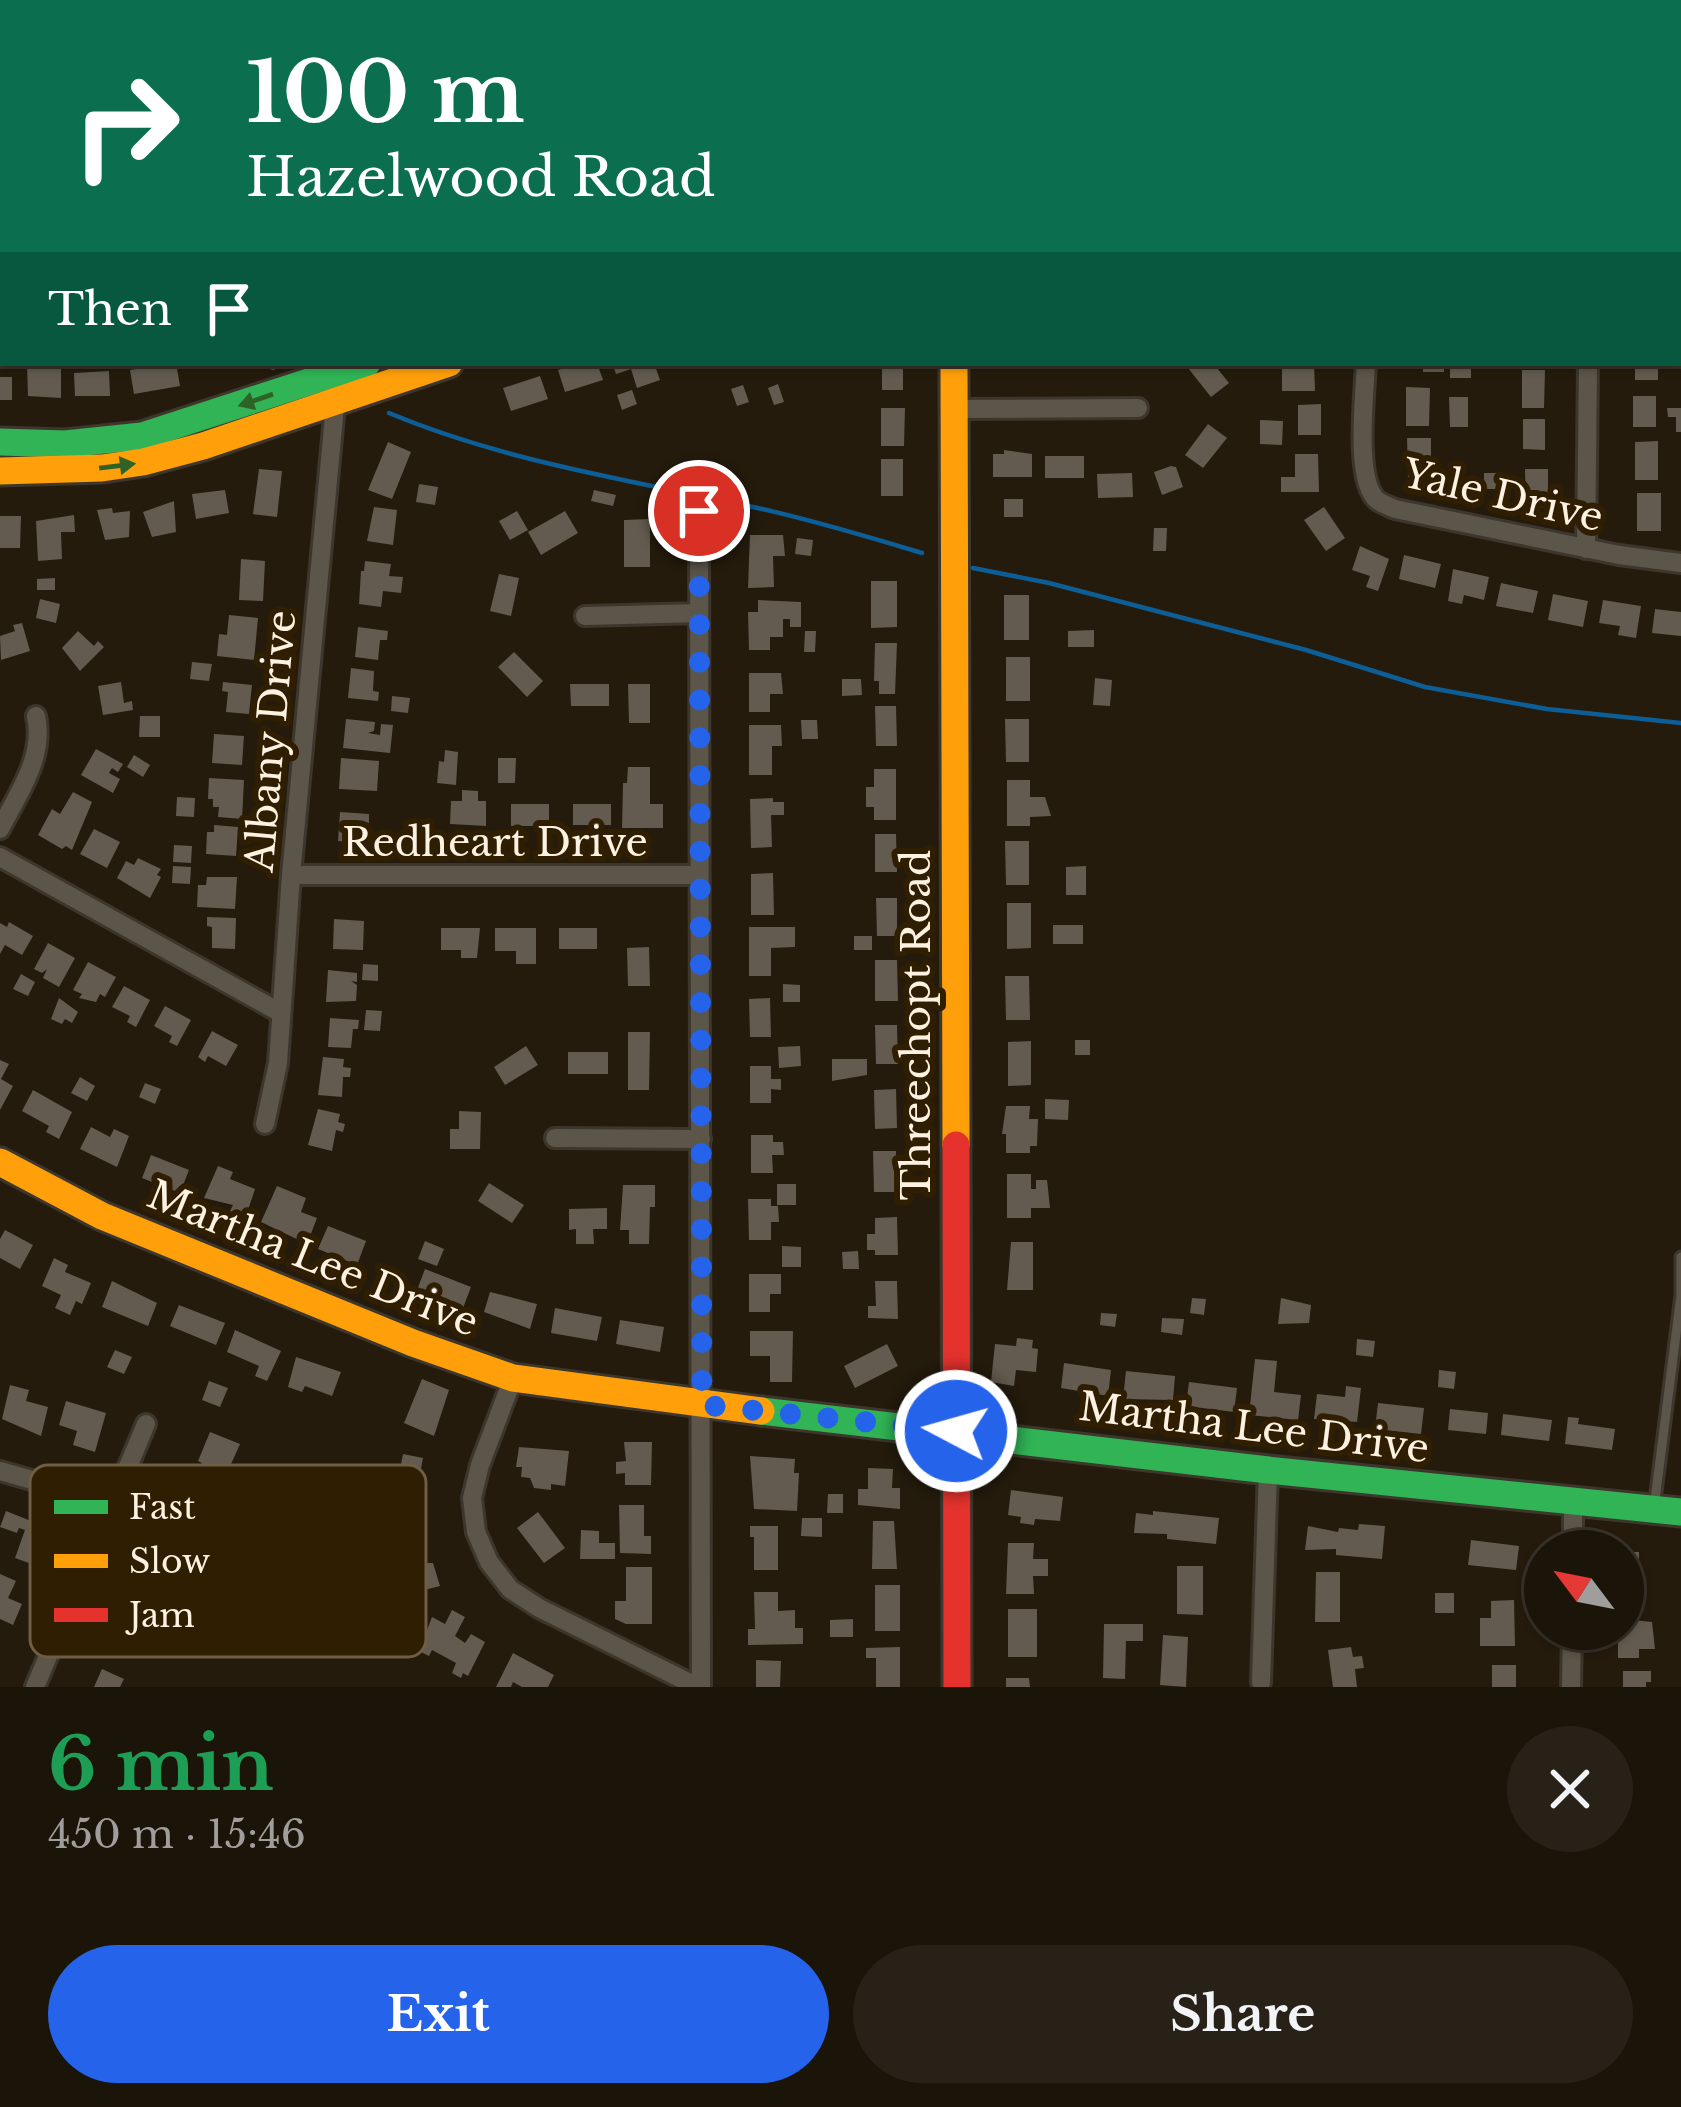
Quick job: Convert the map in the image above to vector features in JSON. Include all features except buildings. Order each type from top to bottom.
[{"type":"street","points":[[0,471],[36,457],[142,436],[338,379],[428,366]]},
{"type":"street","name":"Threechopt Road","points":[[953,366],[957,1687]]},
{"type":"street","name":"Yale Drive","points":[[1366,366],[1364,463],[1367,484],[1376,500],[1395,509],[1681,563]]},
{"type":"street","points":[[1586,548],[1588,366]]},
{"type":"street","name":"Albany Drive","points":[[265,1124],[278,1064],[338,379]]},
{"type":"street","points":[[954,410],[1138,408]]},
{"type":"street","points":[[0,442],[36,457]]},
{"type":"street","points":[[513,1378],[472,1498],[476,1532],[489,1562],[510,1589],[539,1608],[699,1687],[699,511]]},
{"type":"street","points":[[585,616],[699,613]]},
{"type":"street","points":[[0,829],[34,760],[37,716]]},
{"type":"street","points":[[0,857],[281,1012]]},
{"type":"street","name":"Redheart Drive","points":[[291,875],[698,875]]},
{"type":"street","points":[[555,1138],[701,1139]]},
{"type":"street","name":"Martha Lee Drive","points":[[0,1162],[102,1216],[413,1343],[513,1378],[702,1405],[1667,1511]]},
{"type":"street","points":[[129,1465],[146,1424]]},
{"type":"street","points":[[1261,1682],[1268,1470]]},
{"type":"street","points":[[0,1471],[30,1479]]},
{"type":"street","points":[[1573,1530],[1574,1502]]},
{"type":"street","points":[[1571,1687],[1572,1650]]},
{"type":"street","points":[[35,1687],[48,1657]]},
{"type":"lane","points":[[1667,1511],[1681,1257]]},
{"type":"waterway","points":[[269,366],[273,368]]},
{"type":"waterway","points":[[389,413],[527,458],[782,514],[922,553]]},
{"type":"waterway","points":[[973,568],[1049,583],[1306,650],[1425,687],[1547,709],[1681,723]]},
{"type":"traffic: fast","points":[[0,442],[65,444],[142,436],[358,366]]},
{"type":"traffic: fast","points":[[761,1411],[1681,1512]]},
{"type":"traffic: slow","points":[[0,471],[143,462],[440,366]]},
{"type":"traffic: slow","points":[[954,366],[956,1145]]},
{"type":"traffic: slow","points":[[0,1162],[102,1216],[413,1343],[513,1378],[761,1411]]},
{"type":"traffic: jam","points":[[956,1145],[957,1687]]},
{"type":"route","points":[[699,511],[702,1405],[956,1431]]}]
